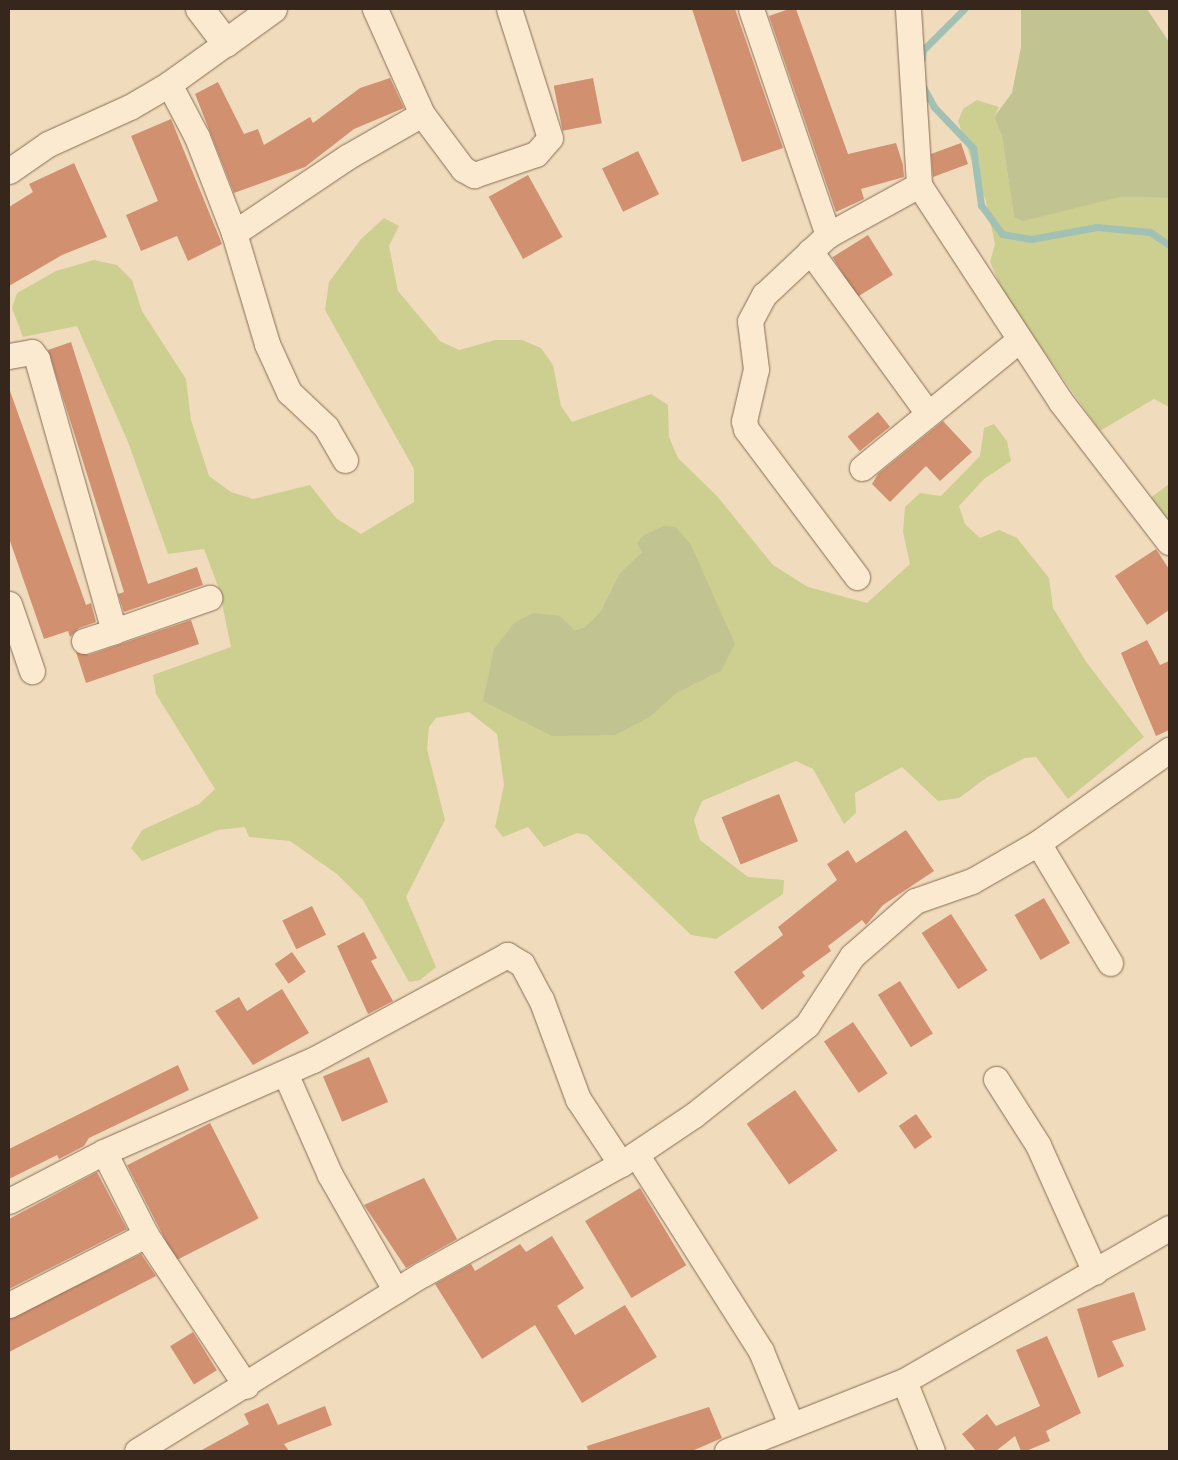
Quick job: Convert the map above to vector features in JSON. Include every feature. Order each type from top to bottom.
[{"type":"street","points":[[200,9],[226,43]]},
{"type":"street","points":[[9,171],[48,144],[169,84],[273,9]]},
{"type":"street","points":[[375,9],[422,114],[471,174],[544,148],[551,130],[509,9]]},
{"type":"street","points":[[751,9],[819,243],[927,412]]},
{"type":"street","points":[[908,9],[919,185],[1019,340],[1169,542]]},
{"type":"street","points":[[169,84],[196,137],[234,233],[267,344],[289,392],[326,427],[345,460]]},
{"type":"street","points":[[234,233],[347,157],[422,114]]},
{"type":"street","points":[[857,577],[744,424],[756,369],[750,321],[754,309],[819,243],[919,185]]},
{"type":"street","points":[[862,468],[927,412],[1019,340]]},
{"type":"street","points":[[9,356],[32,352],[37,358],[114,631]]},
{"type":"street","points":[[84,641],[209,598]]},
{"type":"street","points":[[9,604],[32,671]]},
{"type":"street","points":[[137,1451],[246,1386],[396,1291],[628,1159],[807,1025],[852,956],[915,901],[972,882],[1038,843],[1169,750]]},
{"type":"street","points":[[1038,843],[1110,963]]},
{"type":"street","points":[[9,1201],[104,1152],[285,1073],[507,955],[522,964],[541,1000],[578,1099],[628,1159],[761,1351],[791,1424]]},
{"type":"street","points":[[285,1073],[330,1175],[396,1291]]},
{"type":"street","points":[[996,1079],[1038,1145],[1095,1272]]},
{"type":"street","points":[[104,1152],[146,1234],[246,1386]]},
{"type":"street","points":[[727,1451],[791,1424],[904,1381],[1169,1228]]},
{"type":"street","points":[[9,1305],[146,1234]]},
{"type":"street","points":[[904,1381],[932,1451]]},
{"type":"green space","points":[[1021,9],[1147,9],[1169,42],[1169,198],[1120,197],[1023,221],[1014,217],[1002,137],[994,117],[1012,93],[1021,47]]},
{"type":"green space","points":[[977,100],[999,107],[994,117],[1002,137],[1014,217],[1120,197],[1169,198],[1169,407],[1154,399],[1100,431],[1005,296],[990,262],[995,244],[986,202],[958,121],[963,109]]},
{"type":"green space","points":[[384,218],[399,226],[389,246],[398,291],[440,341],[459,350],[495,340],[522,340],[541,348],[553,365],[561,406],[572,422],[651,394],[668,405],[669,437],[678,458],[717,496],[773,565],[808,587],[867,603],[910,564],[903,532],[905,507],[920,493],[941,496],[980,456],[984,428],[994,424],[1007,441],[1011,461],[984,479],[959,506],[965,524],[980,538],[999,530],[1017,538],[1049,578],[1053,608],[1087,663],[1144,737],[1068,799],[1036,757],[1025,758],[986,778],[959,798],[938,801],[902,767],[855,793],[856,813],[844,824],[813,769],[796,761],[702,801],[694,820],[700,840],[748,877],[784,880],[783,894],[716,939],[691,935],[587,835],[577,833],[544,847],[528,827],[503,837],[495,827],[504,785],[497,734],[469,712],[436,718],[429,727],[427,749],[445,820],[406,897],[436,967],[420,980],[409,982],[363,900],[337,874],[290,841],[249,837],[245,827],[218,830],[142,861],[131,848],[142,830],[199,804],[215,789],[156,694],[153,675],[231,647],[219,589],[204,549],[168,554],[128,442],[77,326],[23,337],[12,308],[17,293],[56,271],[94,260],[117,265],[132,280],[142,311],[186,379],[191,420],[209,476],[231,492],[253,499],[310,485],[336,518],[361,534],[414,502],[414,469],[325,310],[329,282],[361,239]],"holes":[[[642,552],[721,671],[677,693],[650,717],[560,616],[575,630],[585,627],[600,612],[619,574]]]},
{"type":"green space","points":[[1169,484],[1169,523],[1149,499]]},
{"type":"green space","points":[[664,526],[676,527],[691,545],[735,644],[721,671],[677,693],[650,717],[615,735],[552,736],[483,701],[494,649],[514,623],[533,613],[560,616],[575,630],[585,627],[600,612],[619,574],[642,552],[637,543],[644,535]]},
{"type":"building","points":[[692,9],[735,9],[783,148],[742,162]]},
{"type":"building","points":[[789,9],[796,9],[848,154],[896,143],[903,165],[904,177],[861,189],[864,199],[836,212],[769,16]]},
{"type":"building","points":[[390,78],[404,108],[354,129],[305,167],[234,193],[195,94],[218,82],[244,134],[258,129],[264,145],[310,117],[313,123],[360,88]]},
{"type":"building","points":[[593,78],[602,123],[563,131],[554,86]]},
{"type":"building","points":[[171,119],[222,244],[188,261],[177,236],[141,251],[126,215],[158,201],[131,136]]},
{"type":"building","points":[[961,143],[968,164],[933,177],[931,154]]},
{"type":"building","points":[[638,151],[659,194],[623,212],[602,169]]},
{"type":"building","points":[[74,163],[107,237],[62,255],[9,286],[9,207],[33,192],[29,184]]},
{"type":"building","points":[[528,175],[562,237],[523,259],[489,197]]},
{"type":"building","points":[[868,235],[893,275],[857,297],[832,257]]},
{"type":"building","points":[[71,342],[148,584],[197,567],[203,585],[124,612],[118,594],[124,592],[48,350]]},
{"type":"building","points":[[9,388],[86,605],[91,603],[96,622],[79,628],[70,637],[68,631],[44,639],[9,538]]},
{"type":"building","points":[[878,412],[890,427],[860,451],[848,437]]},
{"type":"building","points":[[943,421],[972,452],[940,481],[926,466],[890,502],[872,484],[878,474]]},
{"type":"building","points":[[1156,549],[1169,569],[1169,610],[1147,625],[1115,576]]},
{"type":"building","points":[[191,620],[199,644],[86,683],[76,652],[89,655]]},
{"type":"building","points":[[1147,640],[1160,665],[1169,661],[1169,730],[1156,736],[1121,653]]},
{"type":"building","points":[[779,794],[798,841],[741,865],[722,817]]},
{"type":"building","points":[[906,830],[934,871],[883,905],[866,925],[862,920],[828,946],[831,951],[802,972],[805,976],[762,1010],[734,972],[783,935],[778,927],[837,880],[827,864],[848,850],[856,863]]},
{"type":"building","points":[[1044,898],[1070,943],[1041,960],[1015,915]]},
{"type":"building","points":[[312,906],[326,935],[296,949],[282,920]]},
{"type":"building","points":[[951,914],[987,970],[958,989],[922,933]]},
{"type":"building","points":[[364,932],[377,958],[371,961],[393,1001],[368,1014],[337,946]]},
{"type":"building","points":[[292,952],[306,972],[289,984],[275,964]]},
{"type":"building","points":[[900,981],[933,1034],[911,1047],[878,995]]},
{"type":"building","points":[[282,989],[309,1033],[253,1065],[215,1011],[239,997],[247,1011]]},
{"type":"building","points":[[853,1022],[888,1073],[859,1093],[824,1042]]},
{"type":"building","points":[[369,1057],[388,1102],[342,1122],[323,1077]]},
{"type":"building","points":[[178,1065],[189,1090],[89,1138],[84,1146],[59,1159],[57,1155],[9,1179],[9,1149]]},
{"type":"building","points":[[795,1090],[837,1151],[789,1184],[747,1124]]},
{"type":"building","points":[[916,1114],[932,1137],[915,1149],[899,1126]]},
{"type":"building","points":[[210,1123],[259,1218],[176,1261],[127,1165]]},
{"type":"building","points":[[97,1172],[127,1229],[9,1289],[9,1219]]},
{"type":"building","points":[[424,1178],[457,1239],[406,1268],[364,1205]]},
{"type":"building","points":[[640,1188],[686,1265],[631,1298],[585,1221]]},
{"type":"building","points":[[552,1236],[584,1288],[557,1306],[575,1335],[625,1305],[657,1357],[582,1403],[535,1325],[482,1359],[435,1284],[471,1264],[475,1271],[520,1244],[526,1252]]},
{"type":"building","points":[[141,1254],[156,1276],[9,1352],[9,1319]]},
{"type":"building","points":[[1134,1292],[1146,1330],[1112,1341],[1124,1366],[1098,1378],[1077,1309]]},
{"type":"building","points":[[193,1332],[217,1370],[194,1384],[170,1346]]},
{"type":"building","points":[[1047,1336],[1081,1413],[1046,1431],[1050,1441],[1026,1451],[1021,1451],[1015,1436],[996,1451],[976,1451],[962,1434],[987,1414],[996,1426],[1040,1406],[1016,1350]]},
{"type":"building","points":[[268,1403],[278,1425],[325,1406],[332,1425],[284,1444],[289,1451],[200,1451],[249,1424],[244,1414]]},
{"type":"building","points":[[709,1407],[722,1438],[692,1451],[588,1451],[587,1446]]},
{"type":"waterway","points":[[922,59],[923,50],[964,9]]},
{"type":"waterway","points":[[922,85],[934,107],[973,148],[981,205],[1002,234],[1031,239],[1097,227],[1150,232],[1169,245]]}]
